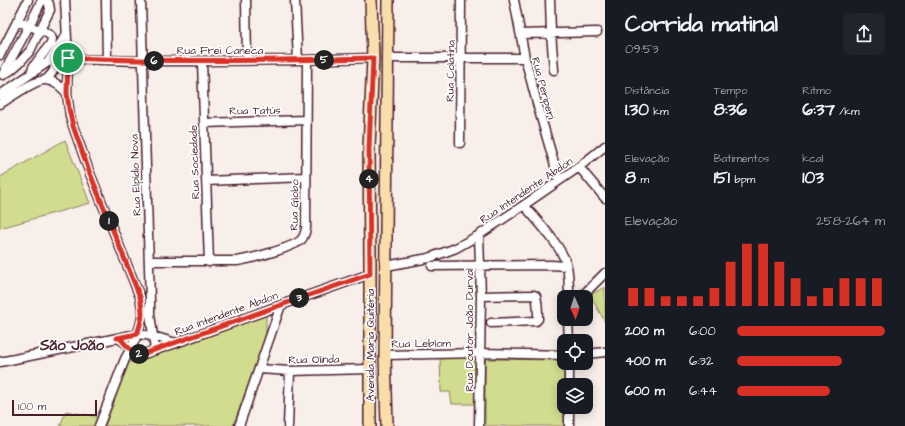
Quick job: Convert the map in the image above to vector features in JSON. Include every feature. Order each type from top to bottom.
[{"type":"main road","name":"Avenida Maria Quitéria","points":[[370,426],[369,148],[373,58],[372,0]]},
{"type":"main road","name":"Avenida Maria Quitéria","points":[[387,426],[385,355],[388,0]]},
{"type":"main road","points":[[369,148],[372,151],[380,152],[387,146]]},
{"type":"street","points":[[0,55],[28,0]]},
{"type":"street","points":[[1,76],[42,0]]},
{"type":"street","points":[[1,76],[11,70],[28,53],[50,10],[47,0]]},
{"type":"street","points":[[65,0],[68,58],[67,93],[73,126],[89,171],[140,297],[142,312],[142,319],[131,350],[125,359],[98,426]]},
{"type":"street","points":[[106,0],[107,60]]},
{"type":"street","name":"Rua Elpídio Nova","points":[[141,0],[150,314],[155,350]]},
{"type":"street","points":[[246,0],[247,60]]},
{"type":"street","name":"Rua Globo","points":[[148,261],[209,262],[245,260],[284,249],[302,240],[305,235],[306,120],[302,60],[295,0]]},
{"type":"street","name":"Rua Colatina","points":[[460,143],[462,0]]},
{"type":"street","name":"Rua Periperi","points":[[514,0],[525,58],[559,180]]},
{"type":"street","points":[[550,0],[554,70]]},
{"type":"street","points":[[17,21],[50,34],[51,36],[52,41],[33,67],[31,74]]},
{"type":"street","points":[[521,34],[598,32]]},
{"type":"street","points":[[0,96],[51,61],[66,34]]},
{"type":"street","points":[[28,53],[39,60]]},
{"type":"street","name":"Rua Frei Caneca","points":[[51,61],[68,58],[142,61],[202,61],[373,58]]},
{"type":"street","points":[[387,58],[525,58]]},
{"type":"street","points":[[46,80],[55,69],[55,63],[51,61]]},
{"type":"street","name":"Rua Sociedade","points":[[202,61],[209,262]]},
{"type":"street","points":[[0,104],[40,80],[57,83],[67,93]]},
{"type":"street","name":"Rua Tatús","points":[[204,123],[306,120]]},
{"type":"street","name":"Rua Intendente Abdon","points":[[386,266],[429,258],[456,248],[479,235],[524,205],[579,167],[605,146]]},
{"type":"street","points":[[579,167],[605,198]]},
{"type":"street","points":[[206,181],[306,176]]},
{"type":"street","points":[[524,205],[565,258],[569,290]]},
{"type":"street","name":"Rua Doutor João Durval","points":[[479,235],[481,266],[479,426]]},
{"type":"street","points":[[432,266],[567,266]]},
{"type":"street","points":[[588,290],[605,273]]},
{"type":"street","name":"Rua Intendente Abdon","points":[[131,350],[141,355],[370,274]]},
{"type":"street","points":[[481,296],[534,294],[536,296],[538,314],[538,319],[536,321],[491,323]]},
{"type":"street","points":[[239,426],[281,305]]},
{"type":"street","points":[[0,362],[137,334],[153,336],[176,343]]},
{"type":"street","points":[[117,338],[120,338],[131,350]]},
{"type":"street","points":[[593,353],[605,352]]},
{"type":"street","name":"Rua Leblom","points":[[385,355],[480,353],[557,355]]},
{"type":"street","name":"Rua Olinda","points":[[259,369],[290,372],[370,369]]},
{"type":"street","points":[[288,426],[290,372]]},
{"type":"street","points":[[569,414],[569,426]]},
{"type":"green space","points":[[65,140],[90,203],[0,228],[0,177]]},
{"type":"green space","points":[[605,287],[605,322],[593,300],[593,293]]},
{"type":"green space","points":[[266,313],[266,337],[233,426],[105,426],[128,363]]},
{"type":"green space","points":[[476,356],[477,404],[452,404],[450,392],[441,392],[440,357]]},
{"type":"green space","points":[[485,359],[557,360],[557,370],[564,370],[564,378],[557,378],[557,414],[564,414],[564,426],[485,426]]},
{"type":"green space","points":[[66,411],[98,417],[94,426],[60,426]]},
{"type":"district","name":"São João","points":[[72,345]]},
{"type":"route","points":[[68,58],[142,61],[202,61],[373,58],[369,148],[370,274],[141,355],[134,352],[120,338],[117,338],[137,334],[142,319],[140,297],[89,171],[73,126],[67,93],[68,58]]}]
